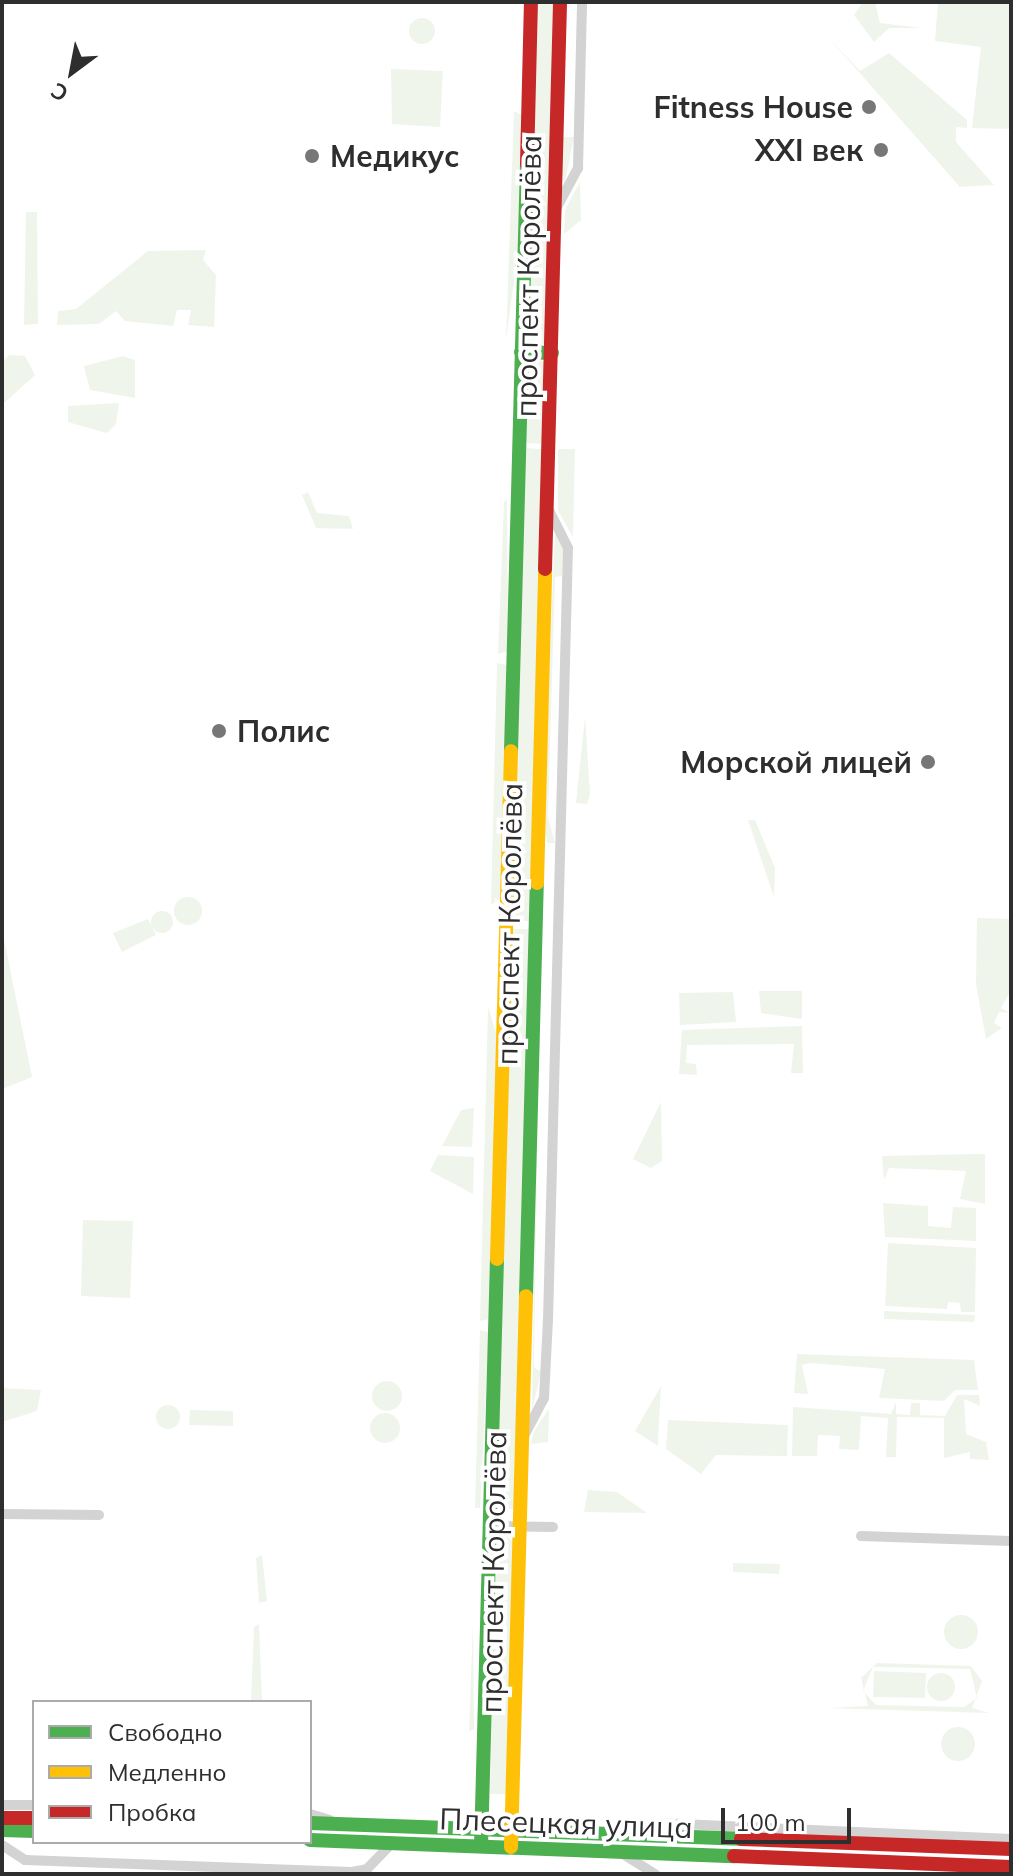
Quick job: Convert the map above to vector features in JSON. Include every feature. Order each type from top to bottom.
[{"type":"street","name":"проспект Королёва","points":[[481,1846],[531,2]]},
{"type":"street","name":"проспект Королёва","points":[[511,1847],[549,510],[560,2]]},
{"type":"street","points":[[556,209],[578,168],[582,2]]},
{"type":"street","points":[[521,352],[552,353]]},
{"type":"street","points":[[523,1438],[544,1398],[549,1273],[568,548],[549,510]]},
{"type":"street","points":[[2,1514],[99,1515]]},
{"type":"street","points":[[488,1526],[553,1527]]},
{"type":"street","points":[[861,1536],[1011,1541]]},
{"type":"street","points":[[2,1805],[32,1805]]},
{"type":"street","points":[[312,1815],[343,1824]]},
{"type":"street","points":[[2,1818],[32,1818]]},
{"type":"street","name":"Плесецкая улица","points":[[312,1823],[1011,1849]]},
{"type":"street","points":[[620,1833],[659,1823],[1011,1839]]},
{"type":"street","points":[[2,1830],[32,1831]]},
{"type":"street","name":"Плесецкая улица","points":[[312,1840],[1011,1867]]},
{"type":"street","points":[[2,1845],[25,1860],[352,1872],[367,1869],[392,1843]]},
{"type":"street","points":[[618,1851],[655,1874]]},
{"type":"shaded area","points":[[537,2],[555,2],[546,344],[527,343]]},
{"type":"shaded area","points":[[863,2],[875,2],[880,23],[921,28],[889,28],[874,42],[854,15]]},
{"type":"shaded area","points":[[938,2],[1011,2],[1011,129],[972,128],[981,47],[935,41]]},
{"type":"shaded area","points":[[422,18],[431,22],[435,31],[431,40],[422,44],[413,40],[409,31],[413,22]]},
{"type":"shaded area","points":[[828,37],[860,71],[889,53],[967,120],[967,128],[956,127],[956,142],[994,185],[960,187]]},
{"type":"shaded area","points":[[391,69],[443,71],[440,127],[392,124]]},
{"type":"shaded area","points":[[514,111],[522,115],[518,251],[506,341]]},
{"type":"shaded area","points":[[561,137],[574,137],[564,187],[561,156]]},
{"type":"shaded area","points":[[580,182],[581,220],[564,234],[565,210]]},
{"type":"shaded area","points":[[26,212],[37,212],[38,324],[24,325]]},
{"type":"shaded area","points":[[206,250],[203,260],[216,275],[214,327],[188,325],[191,310],[177,310],[173,326],[125,321],[116,311],[99,324],[57,325],[58,311],[76,309],[148,251]]},
{"type":"shaded area","points":[[9,355],[25,356],[35,375],[2,405],[2,362]]},
{"type":"shaded area","points":[[123,356],[135,360],[135,398],[90,390],[84,366]]},
{"type":"shaded area","points":[[539,359],[545,363],[543,444],[525,443],[527,363]]},
{"type":"shaded area","points":[[119,403],[116,424],[107,433],[68,422],[68,406]]},
{"type":"shaded area","points":[[525,448],[542,449],[530,921],[512,921]]},
{"type":"shaded area","points":[[558,449],[575,449],[573,537],[558,511]]},
{"type":"shaded area","points":[[308,492],[317,513],[349,516],[353,529],[316,528],[302,495]]},
{"type":"shaded area","points":[[507,499],[508,651],[498,654],[504,502]]},
{"type":"shaded area","points":[[555,532],[563,549],[562,576],[555,577],[548,817],[555,843],[547,843],[543,817]]},
{"type":"shaded area","points":[[497,663],[507,665],[500,899],[491,905]]},
{"type":"shaded area","points":[[585,717],[590,794],[587,804],[576,803]]},
{"type":"shaded area","points":[[748,820],[755,820],[775,868],[774,897]]},
{"type":"shaded area","points":[[188,897],[198,901],[202,911],[198,921],[188,925],[178,921],[174,911],[178,901]]},
{"type":"shaded area","points":[[158,911],[166,911],[173,922],[166,933],[158,933],[151,926],[151,918]]},
{"type":"shaded area","points":[[977,918],[1011,919],[1011,990],[1001,1008],[1010,1013],[999,1012],[994,1023],[1002,1028],[986,1039],[976,984]]},
{"type":"shaded area","points":[[148,919],[156,935],[122,952],[113,933]]},
{"type":"shaded area","points":[[2,929],[32,1077],[2,1089]]},
{"type":"shaded area","points":[[511,929],[529,929],[514,1509],[496,1508]]},
{"type":"shaded area","points":[[540,935],[534,1367],[541,1372],[532,1411]]},
{"type":"shaded area","points":[[759,991],[802,991],[802,1019],[761,1013]]},
{"type":"shaded area","points":[[733,992],[736,1022],[680,1025],[679,993]]},
{"type":"shaded area","points":[[488,1007],[497,1036],[489,1319],[480,1321]]},
{"type":"shaded area","points":[[802,1026],[803,1073],[791,1073],[794,1044],[687,1045],[686,1063],[696,1064],[697,1075],[679,1074],[682,1030]]},
{"type":"shaded area","points":[[661,1102],[662,1161],[651,1168],[633,1159]]},
{"type":"shaded area","points":[[474,1108],[472,1147],[442,1146],[461,1110]]},
{"type":"shaded area","points":[[985,1154],[985,1204],[960,1199],[966,1171],[889,1168],[884,1180],[882,1156]]},
{"type":"shaded area","points":[[438,1155],[474,1157],[473,1194],[430,1171]]},
{"type":"shaded area","points":[[883,1203],[928,1206],[928,1226],[951,1228],[953,1207],[976,1208],[976,1241],[885,1237]]},
{"type":"shaded area","points":[[83,1220],[133,1221],[130,1298],[81,1296]]},
{"type":"shaded area","points":[[888,1243],[976,1248],[975,1312],[961,1312],[960,1303],[948,1302],[947,1309],[885,1306]]},
{"type":"shaded area","points":[[884,1311],[975,1315],[974,1322],[884,1319]]},
{"type":"shaded area","points":[[480,1330],[489,1332],[480,1508],[475,1508]]},
{"type":"shaded area","points":[[797,1354],[974,1360],[978,1390],[955,1390],[944,1401],[879,1398],[885,1369],[810,1363],[802,1365],[808,1394],[794,1393]]},
{"type":"shaded area","points":[[387,1381],[397,1386],[402,1396],[397,1406],[387,1411],[377,1406],[372,1396],[377,1386]]},
{"type":"shaded area","points":[[661,1386],[659,1420],[658,1446],[635,1431]]},
{"type":"shaded area","points":[[2,1388],[41,1390],[37,1411],[2,1422]]},
{"type":"shaded area","points":[[957,1395],[979,1395],[980,1406],[964,1399],[966,1434],[986,1442],[989,1460],[970,1459],[970,1452],[944,1458],[944,1418],[897,1417],[896,1457],[886,1457],[888,1418],[861,1416],[859,1450],[839,1449],[840,1436],[818,1435],[817,1456],[792,1456],[793,1407],[891,1414],[896,1402],[896,1414],[910,1415],[911,1403],[920,1403],[920,1415],[945,1416]]},
{"type":"shaded area","points":[[168,1405],[177,1408],[180,1417],[177,1426],[168,1429],[159,1426],[156,1417],[159,1408]]},
{"type":"shaded area","points":[[549,1409],[548,1442],[531,1444],[534,1431]]},
{"type":"shaded area","points":[[190,1410],[233,1411],[233,1426],[189,1425]]},
{"type":"shaded area","points":[[385,1413],[395,1418],[400,1428],[395,1438],[385,1443],[375,1438],[370,1428],[375,1418]]},
{"type":"shaded area","points":[[668,1420],[788,1425],[787,1456],[716,1455],[701,1474],[666,1449]]},
{"type":"shaded area","points":[[588,1490],[617,1492],[647,1513],[584,1512]]},
{"type":"shaded area","points":[[504,1535],[513,1541],[507,1794],[490,1794],[496,1538]]},
{"type":"shaded area","points":[[262,1555],[267,1601],[259,1603],[256,1558]]},
{"type":"shaded area","points":[[733,1563],[780,1564],[779,1574],[733,1572]]},
{"type":"shaded area","points":[[961,1615],[973,1620],[978,1632],[973,1644],[961,1649],[949,1644],[944,1632],[949,1620]]},
{"type":"shaded area","points":[[473,1622],[474,1729],[469,1731]]},
{"type":"shaded area","points":[[259,1624],[262,1700],[251,1700],[254,1627]]},
{"type":"shaded area","points":[[877,1663],[971,1666],[982,1681],[976,1696],[970,1669],[873,1667],[864,1689],[861,1678]]},
{"type":"shaded area","points":[[874,1671],[926,1673],[925,1698],[873,1697]]},
{"type":"shaded area","points":[[941,1673],[951,1677],[955,1687],[951,1697],[941,1701],[931,1697],[927,1687],[931,1677]]},
{"type":"shaded area","points":[[865,1693],[876,1705],[964,1707],[975,1699],[972,1708],[989,1713],[827,1708],[868,1706]]},
{"type":"shaded area","points":[[958,1727],[970,1732],[975,1744],[970,1756],[958,1761],[946,1756],[941,1744],[946,1732]]},
{"type":"traffic: fast","points":[[511,751],[527,164]]},
{"type":"traffic: fast","points":[[521,352],[552,353]]},
{"type":"traffic: fast","points":[[526,1296],[537,883]]},
{"type":"traffic: fast","points":[[481,1846],[497,1259]]},
{"type":"traffic: fast","points":[[312,1823],[741,1839]]},
{"type":"traffic: fast","points":[[2,1830],[32,1831]]},
{"type":"traffic: fast","points":[[312,1840],[734,1856]]},
{"type":"traffic: slow","points":[[537,883],[545,569]]},
{"type":"traffic: slow","points":[[497,1259],[511,751]]},
{"type":"traffic: slow","points":[[511,1847],[526,1296]]},
{"type":"traffic: jam","points":[[527,164],[531,2]]},
{"type":"traffic: jam","points":[[545,569],[560,2]]},
{"type":"traffic: jam","points":[[2,1818],[32,1818]]},
{"type":"traffic: jam","points":[[741,1839],[1011,1849]]},
{"type":"traffic: jam","points":[[734,1856],[1011,1867]]},
{"type":"place","name":"Fitness House","points":[[869,107]]},
{"type":"place","name":"XXI век","points":[[881,150]]},
{"type":"place","name":"Медикус","points":[[312,156]]},
{"type":"place","name":"Полис","points":[[219,731]]},
{"type":"place","name":"Морской лицей","points":[[928,762]]}]
